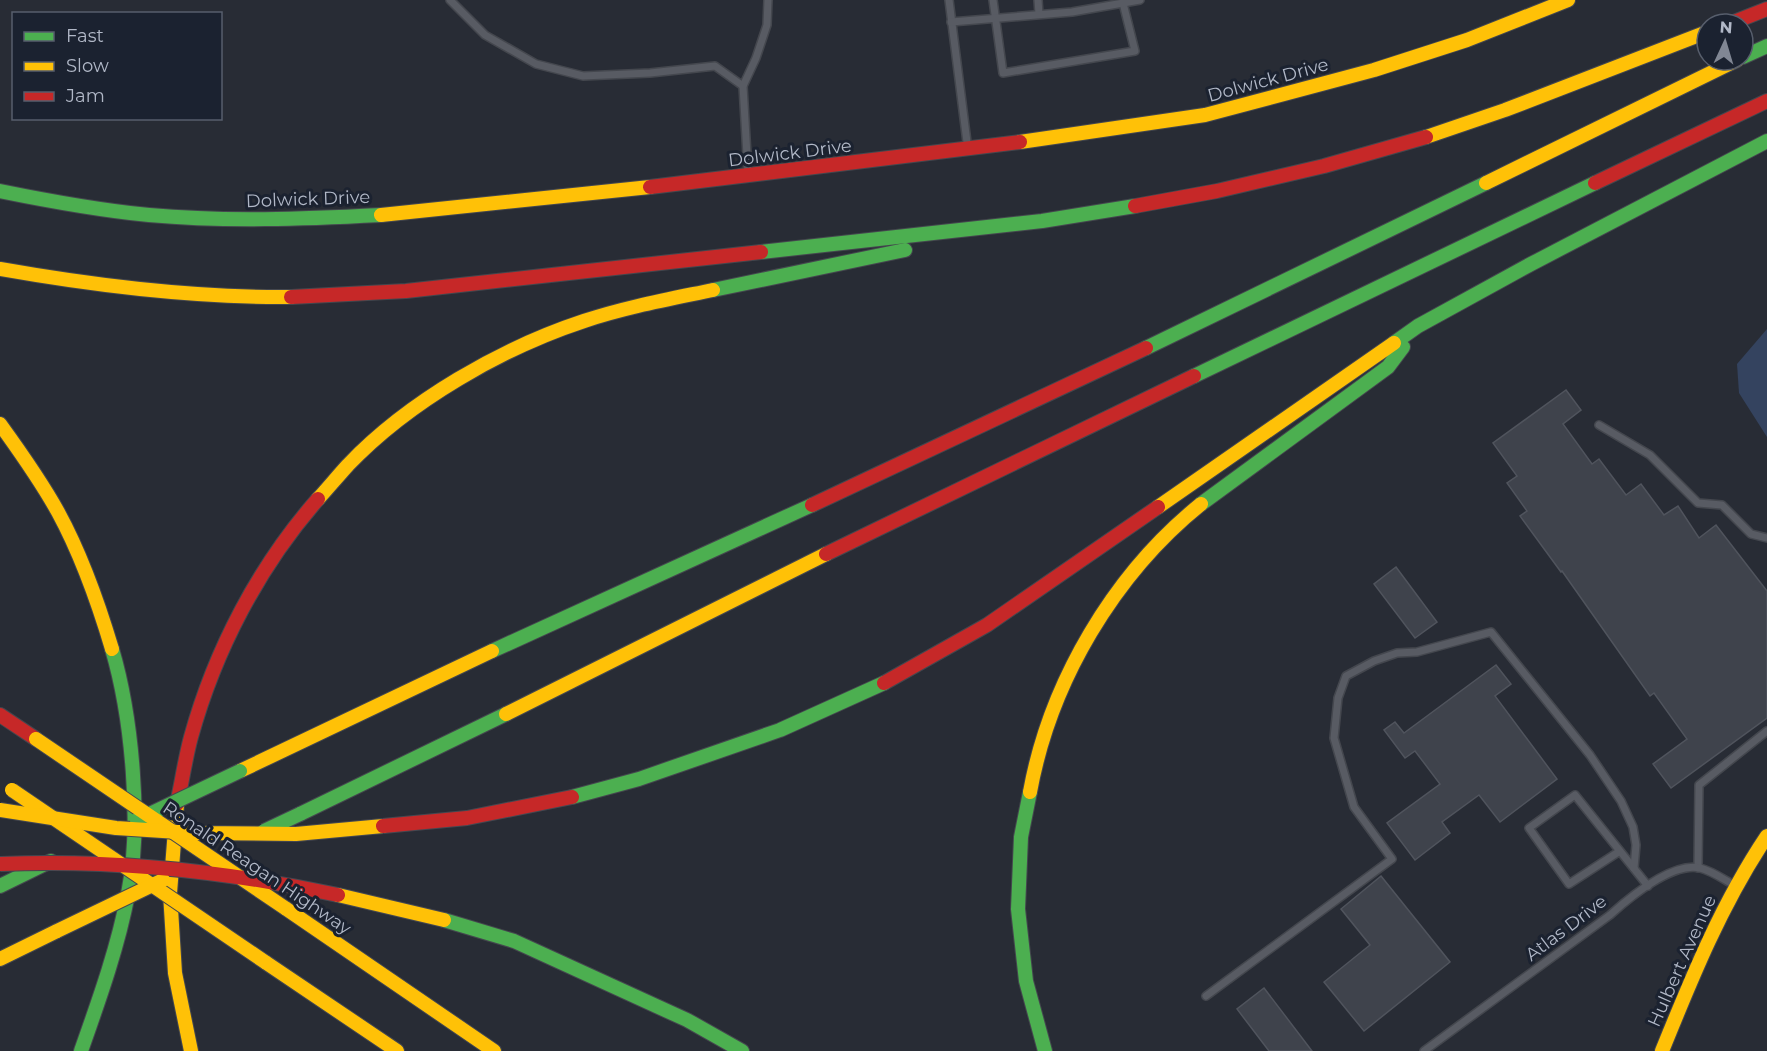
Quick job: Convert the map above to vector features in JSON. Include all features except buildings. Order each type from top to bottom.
[{"type":"main road","name":"Dolwick Drive","points":[[0,191],[82,207],[149,214],[236,220],[315,218],[405,214],[968,150],[1112,130],[1226,110],[1374,70],[1447,47],[1568,0]]},
{"type":"main road","points":[[0,268],[58,280],[146,291],[234,296],[314,297],[406,291],[1042,221],[1217,191],[1324,166],[1407,143],[1505,110],[1695,37]]},
{"type":"main road","points":[[0,886],[521,637],[1076,382],[1713,72]]},
{"type":"main road","points":[[0,959],[614,662],[877,528],[1767,101]]},
{"type":"main road","points":[[0,810],[116,828],[194,833],[296,834],[467,818],[572,797],[639,779],[780,730],[889,681],[987,625],[1418,326],[1540,259],[1767,141]]},
{"type":"main road","points":[[191,1051],[179,999],[168,901],[172,833],[178,791],[190,742],[211,674],[238,616],[263,573],[303,516],[351,463],[387,431],[434,395],[490,361],[550,334],[596,317],[650,303],[1042,221]]},
{"type":"main road","points":[[1045,1051],[1036,1025],[1024,964],[1018,879],[1022,831],[1035,761],[1064,682],[1091,630],[1126,580],[1150,552],[1210,497],[1388,367],[1418,326]]},
{"type":"main road","points":[[0,424],[30,465],[64,524],[87,573],[108,633],[124,702],[132,762],[135,815],[128,892],[110,968],[81,1051]]},
{"type":"main road","name":"Ronald Reagan Highway","points":[[0,715],[494,1051]]},
{"type":"main road","points":[[0,782],[397,1051]]},
{"type":"main road","name":"Hulbert Avenue","points":[[1662,1051],[1717,924],[1736,886],[1767,836]]},
{"type":"main road","points":[[0,864],[103,862],[241,875],[352,897],[444,920],[514,941],[687,1020],[742,1051]]},
{"type":"lane","points":[[450,0],[485,35],[536,64],[583,76],[650,73],[715,66],[743,86]]},
{"type":"lane","points":[[748,176],[743,86],[756,58],[767,25],[768,0]]},
{"type":"lane","points":[[949,0],[968,150]]},
{"type":"lane","points":[[993,0],[1003,73],[1135,51],[1123,3]]},
{"type":"lane","points":[[1038,0],[1040,14]]},
{"type":"lane","points":[[951,22],[1072,12],[1140,0]]},
{"type":"lane","points":[[1599,425],[1650,455],[1698,503],[1722,505],[1751,534],[1767,538]]},
{"type":"lane","points":[[1206,996],[1392,859],[1354,807],[1334,738],[1338,698],[1346,676],[1374,661],[1397,653],[1417,652],[1491,632],[1590,755],[1621,801],[1633,827],[1636,845],[1634,868]]},
{"type":"lane","points":[[1736,886],[1698,868],[1699,785],[1767,731]]},
{"type":"lane","points":[[1620,851],[1569,884],[1528,828],[1575,795],[1634,868],[1648,886]]},
{"type":"lane","name":"Atlas Drive","points":[[1424,1051],[1610,915],[1638,891],[1674,872],[1698,868]]},
{"type":"water","points":[[1767,329],[1767,437],[1739,393],[1737,364]]},
{"type":"traffic: fast","points":[[1755,52],[1767,46]]},
{"type":"traffic: fast","points":[[1394,343],[1418,326],[1531,264],[1767,141]]},
{"type":"traffic: fast","points":[[1146,348],[1486,183]]},
{"type":"traffic: fast","points":[[1194,376],[1595,183]]},
{"type":"traffic: fast","points":[[0,191],[92,208],[207,219],[381,215]]},
{"type":"traffic: fast","points":[[761,252],[1042,221],[1135,206]]},
{"type":"traffic: fast","points":[[713,290],[905,250]]},
{"type":"traffic: fast","points":[[1201,504],[1388,367],[1403,347]]},
{"type":"traffic: fast","points":[[492,651],[812,505]]},
{"type":"traffic: fast","points":[[81,1051],[119,934],[132,866],[134,804],[130,738],[112,649]]},
{"type":"traffic: fast","points":[[572,797],[639,779],[780,730],[884,683]]},
{"type":"traffic: fast","points":[[300,814],[506,714]]},
{"type":"traffic: fast","points":[[137,820],[240,771]]},
{"type":"traffic: fast","points":[[1030,792],[1021,837],[1018,909],[1026,981],[1045,1051]]},
{"type":"traffic: fast","points":[[264,831],[300,814]]},
{"type":"traffic: fast","points":[[0,886],[51,861]]},
{"type":"traffic: fast","points":[[444,920],[514,941],[687,1020],[742,1051]]},
{"type":"traffic: slow","points":[[1020,142],[1205,115],[1374,70],[1467,40],[1568,0]]},
{"type":"traffic: slow","points":[[1426,137],[1505,110],[1695,37]]},
{"type":"traffic: slow","points":[[1486,183],[1713,72]]},
{"type":"traffic: slow","points":[[381,215],[650,187]]},
{"type":"traffic: slow","points":[[0,269],[145,290],[291,297]]},
{"type":"traffic: slow","points":[[318,499],[348,465],[399,419],[428,398],[489,362],[553,332],[584,321],[632,307],[713,290]]},
{"type":"traffic: slow","points":[[1158,507],[1394,343]]},
{"type":"traffic: slow","points":[[0,424],[38,478],[75,545],[112,649]]},
{"type":"traffic: slow","points":[[1030,792],[1053,710],[1090,633],[1140,563],[1169,532],[1201,504]]},
{"type":"traffic: slow","points":[[506,714],[826,554]]},
{"type":"traffic: slow","points":[[240,771],[492,651]]},
{"type":"traffic: slow","points":[[36,739],[285,908]]},
{"type":"traffic: slow","points":[[12,790],[265,962]]},
{"type":"traffic: slow","points":[[177,804],[170,893],[175,973],[191,1051]]},
{"type":"traffic: slow","points":[[0,810],[116,828],[194,833],[296,834],[383,826]]},
{"type":"traffic: slow","points":[[1662,1051],[1722,914],[1767,836]]},
{"type":"traffic: slow","points":[[57,931],[163,880]]},
{"type":"traffic: slow","points":[[338,895],[444,920]]},
{"type":"traffic: slow","points":[[285,908],[494,1051]]},
{"type":"traffic: slow","points":[[0,959],[57,931]]},
{"type":"traffic: slow","points":[[265,962],[397,1051]]},
{"type":"traffic: jam","points":[[1755,14],[1767,9]]},
{"type":"traffic: jam","points":[[1595,183],[1767,101]]},
{"type":"traffic: jam","points":[[1135,206],[1217,191],[1324,166],[1426,137]]},
{"type":"traffic: jam","points":[[650,187],[1020,142]]},
{"type":"traffic: jam","points":[[291,297],[406,291],[761,252]]},
{"type":"traffic: jam","points":[[812,505],[1146,348]]},
{"type":"traffic: jam","points":[[826,554],[1194,376]]},
{"type":"traffic: jam","points":[[177,804],[191,737],[226,641],[258,581],[318,499]]},
{"type":"traffic: jam","points":[[884,683],[987,625],[1158,507]]},
{"type":"traffic: jam","points":[[0,715],[36,739]]},
{"type":"traffic: jam","points":[[383,826],[467,818],[572,797]]},
{"type":"traffic: jam","points":[[0,864],[128,865],[212,873],[338,895]]}]
